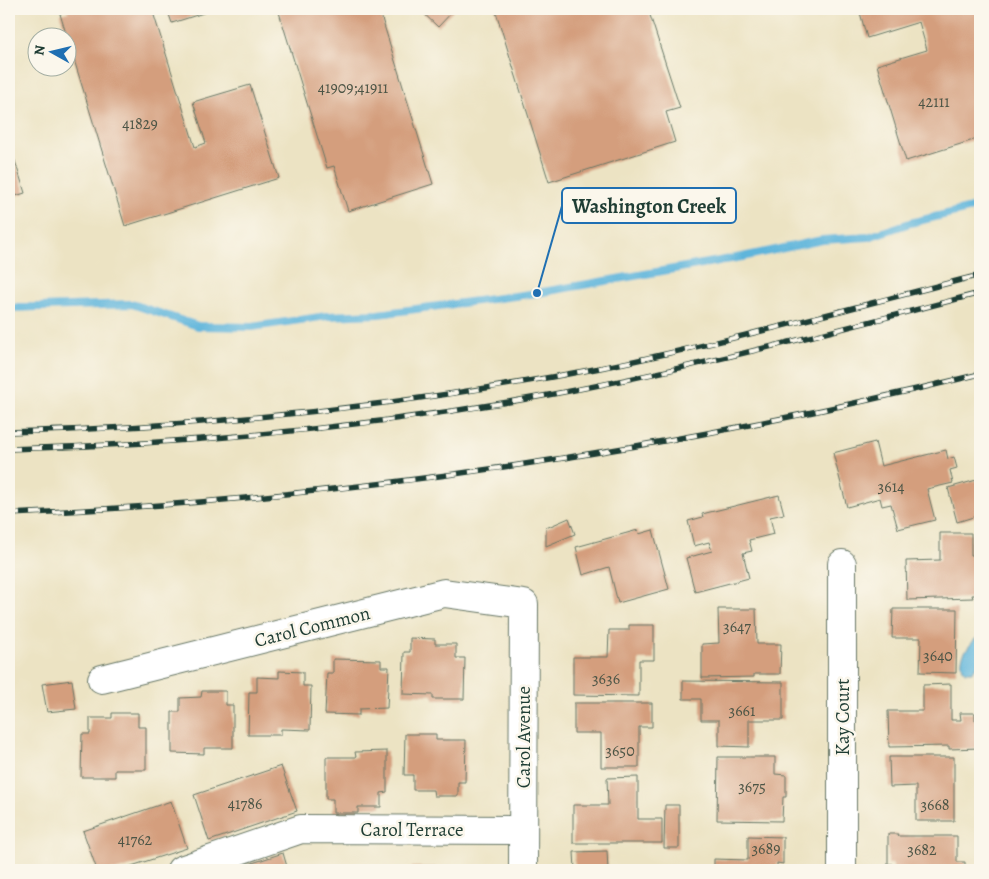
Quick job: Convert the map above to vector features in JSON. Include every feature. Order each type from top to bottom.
[{"type":"street","name":"Kay Court","points":[[842,564],[842,870]]},
{"type":"street","name":"Carol Common","points":[[102,679],[444,593],[524,604]]},
{"type":"street","name":"Carol Avenue","points":[[523,870],[524,604]]},
{"type":"street","name":"Carol Terrace","points":[[181,870],[301,829],[523,830]]},
{"type":"water","points":[[976,638],[980,638],[980,663],[972,672],[965,672],[962,658]]},
{"type":"building","points":[[67,9],[152,9],[195,147],[206,143],[193,102],[250,85],[279,178],[125,226],[78,73],[78,28],[64,28],[60,14],[68,12]]},
{"type":"building","points":[[167,9],[216,9],[172,23]]},
{"type":"building","points":[[278,9],[379,9],[433,184],[348,211],[334,166],[327,168]]},
{"type":"building","points":[[419,9],[453,9],[454,10],[438,27]]},
{"type":"building","points":[[495,9],[648,9],[680,108],[666,112],[675,142],[549,182]]},
{"type":"building","points":[[859,9],[980,9],[980,138],[906,161],[877,65],[927,50],[919,22],[867,38]]},
{"type":"building","points":[[9,142],[25,193],[9,198]]},
{"type":"building","points":[[875,442],[881,466],[946,450],[948,459],[954,457],[957,468],[950,470],[953,483],[927,489],[935,520],[898,529],[891,504],[882,506],[880,498],[847,507],[833,453]]},
{"type":"building","points":[[980,479],[980,515],[957,522],[948,488]]},
{"type":"building","points":[[779,495],[784,514],[770,517],[774,534],[749,540],[752,551],[743,553],[749,578],[695,592],[686,558],[712,551],[709,542],[694,546],[688,521],[703,517],[702,514]]},
{"type":"building","points":[[569,518],[575,534],[546,546],[546,528]]},
{"type":"building","points":[[638,530],[639,534],[653,530],[669,589],[618,603],[609,567],[583,575],[576,547]]},
{"type":"building","points":[[940,533],[971,533],[971,555],[974,555],[975,568],[980,568],[980,595],[972,595],[973,598],[907,600],[906,561],[940,560]]},
{"type":"building","points":[[718,609],[756,609],[757,644],[781,644],[780,674],[754,674],[754,677],[702,678],[702,644],[719,643]]},
{"type":"building","points":[[893,609],[957,609],[956,673],[920,672],[921,638],[892,638]]},
{"type":"building","points":[[629,625],[654,625],[654,660],[639,660],[639,696],[573,695],[573,657],[608,657],[609,630],[629,630]]},
{"type":"building","points":[[410,638],[435,639],[435,644],[456,644],[456,658],[465,658],[464,699],[433,699],[433,695],[403,694],[404,652],[410,652]]},
{"type":"building","points":[[333,659],[381,660],[381,667],[389,667],[387,708],[359,709],[359,715],[325,714],[327,673],[333,673]]},
{"type":"building","points":[[279,671],[303,672],[303,686],[311,686],[310,730],[281,729],[281,735],[248,735],[249,692],[257,692],[257,677],[279,678]]},
{"type":"building","points":[[72,680],[76,709],[47,712],[42,684]]},
{"type":"building","points":[[683,681],[783,682],[783,720],[749,720],[749,747],[719,746],[719,720],[701,720],[701,699],[683,699]]},
{"type":"building","points":[[951,684],[951,720],[961,720],[960,713],[975,713],[975,720],[979,720],[980,748],[949,749],[949,746],[889,747],[888,711],[923,711],[923,685]]},
{"type":"building","points":[[202,691],[226,691],[226,705],[233,705],[233,748],[204,748],[204,754],[172,753],[172,712],[180,712],[180,698],[201,697]]},
{"type":"building","points":[[574,703],[652,703],[652,727],[639,727],[639,767],[601,767],[601,733],[574,733]]},
{"type":"building","points":[[112,713],[138,713],[138,727],[146,727],[146,770],[115,770],[115,777],[81,777],[82,734],[90,734],[90,718],[112,718]]},
{"type":"building","points":[[405,734],[436,734],[436,740],[466,740],[465,782],[458,782],[458,796],[434,796],[433,790],[413,790],[413,775],[404,775]]},
{"type":"building","points":[[387,751],[387,792],[381,793],[381,807],[358,807],[358,813],[333,813],[333,799],[326,799],[326,757],[356,757],[355,752]]},
{"type":"building","points":[[718,757],[775,757],[775,774],[786,775],[786,797],[783,797],[782,821],[717,820]]},
{"type":"building","points":[[889,757],[954,757],[954,821],[916,821],[916,786],[890,787]]},
{"type":"building","points":[[281,766],[297,811],[209,841],[194,795]]},
{"type":"building","points":[[638,777],[638,819],[662,819],[662,843],[573,843],[573,805],[608,805],[607,778]]},
{"type":"building","points":[[171,801],[187,848],[119,870],[97,870],[83,831]]},
{"type":"building","points":[[665,805],[679,805],[679,848],[664,848]]},
{"type":"building","points":[[888,834],[898,834],[897,836],[957,836],[957,862],[965,862],[965,870],[893,870],[893,864],[888,864]]},
{"type":"building","points":[[748,836],[783,837],[783,864],[777,863],[777,870],[714,870],[714,859],[748,860]]},
{"type":"building","points":[[607,851],[608,870],[575,870],[574,852]]},
{"type":"building","points":[[283,853],[288,870],[231,870]]},
{"type":"building","points":[[357,866],[381,867],[381,870],[356,870]]},
{"type":"building","points":[[412,867],[436,867],[436,870],[412,870]]},
{"type":"waterway","points":[[9,308],[132,304],[198,326],[252,327],[327,316],[378,314],[537,293],[742,257],[822,240],[868,237],[910,223],[980,206]]},
{"type":"railway","points":[[9,432],[231,420],[379,404],[453,393],[600,368],[696,347],[980,275]]},
{"type":"railway","points":[[9,449],[204,439],[333,427],[462,410],[641,377],[811,337],[980,293]]},
{"type":"railway","points":[[9,514],[132,507],[254,497],[498,468],[740,427],[980,374]]},
{"type":"place","name":"Washington Creek","points":[[537,293]]}]
